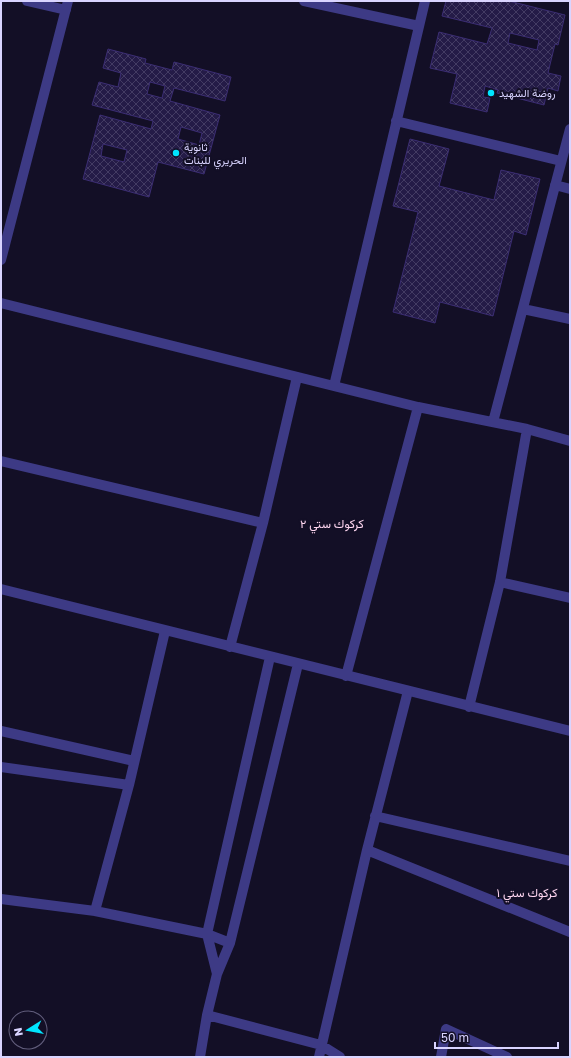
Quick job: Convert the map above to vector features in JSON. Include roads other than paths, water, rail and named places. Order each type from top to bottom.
[{"type":"street","points":[[1,260],[67,6],[27,1]]},
{"type":"street","points":[[304,1],[419,26]]},
{"type":"street","points":[[334,386],[425,1]]},
{"type":"street","points":[[396,121],[562,161]]},
{"type":"street","points":[[493,422],[570,129]]},
{"type":"street","points":[[555,185],[570,189]]},
{"type":"street","points":[[1,303],[334,386],[418,406],[527,429],[570,441]]},
{"type":"street","points":[[523,309],[570,319]]},
{"type":"street","points":[[230,647],[263,523],[297,376]]},
{"type":"street","points":[[346,676],[418,406]]},
{"type":"street","points":[[469,706],[500,582],[527,429]]},
{"type":"street","points":[[1,461],[263,523]]},
{"type":"street","points":[[500,582],[570,598]]},
{"type":"street","points":[[1,589],[570,731]]},
{"type":"street","points":[[95,911],[129,784],[165,630]]},
{"type":"street","points":[[216,974],[207,934],[270,657]]},
{"type":"street","points":[[200,1057],[216,974],[230,943],[298,664]]},
{"type":"street","points":[[319,1057],[367,850],[408,691]]},
{"type":"street","points":[[1,730],[134,761]]},
{"type":"street","points":[[1,768],[129,784]]},
{"type":"street","points":[[376,816],[570,861]]},
{"type":"street","points":[[367,850],[570,932]]},
{"type":"street","points":[[1,899],[95,911],[207,934],[230,943]]},
{"type":"street","points":[[207,1015],[321,1045],[340,1057]]},
{"type":"street","points":[[441,1057],[446,1029],[507,1057]]},
{"type":"place","name":"روضة الشهيد","points":[[491,93]]},
{"type":"place","name":"ثانوية الحريري للبنات","points":[[176,153]]},
{"type":"district","name":"كركوك ستي ٢","points":[[332,524]]},
{"type":"district","name":"كركوك ستي ١","points":[[527,893]]}]
